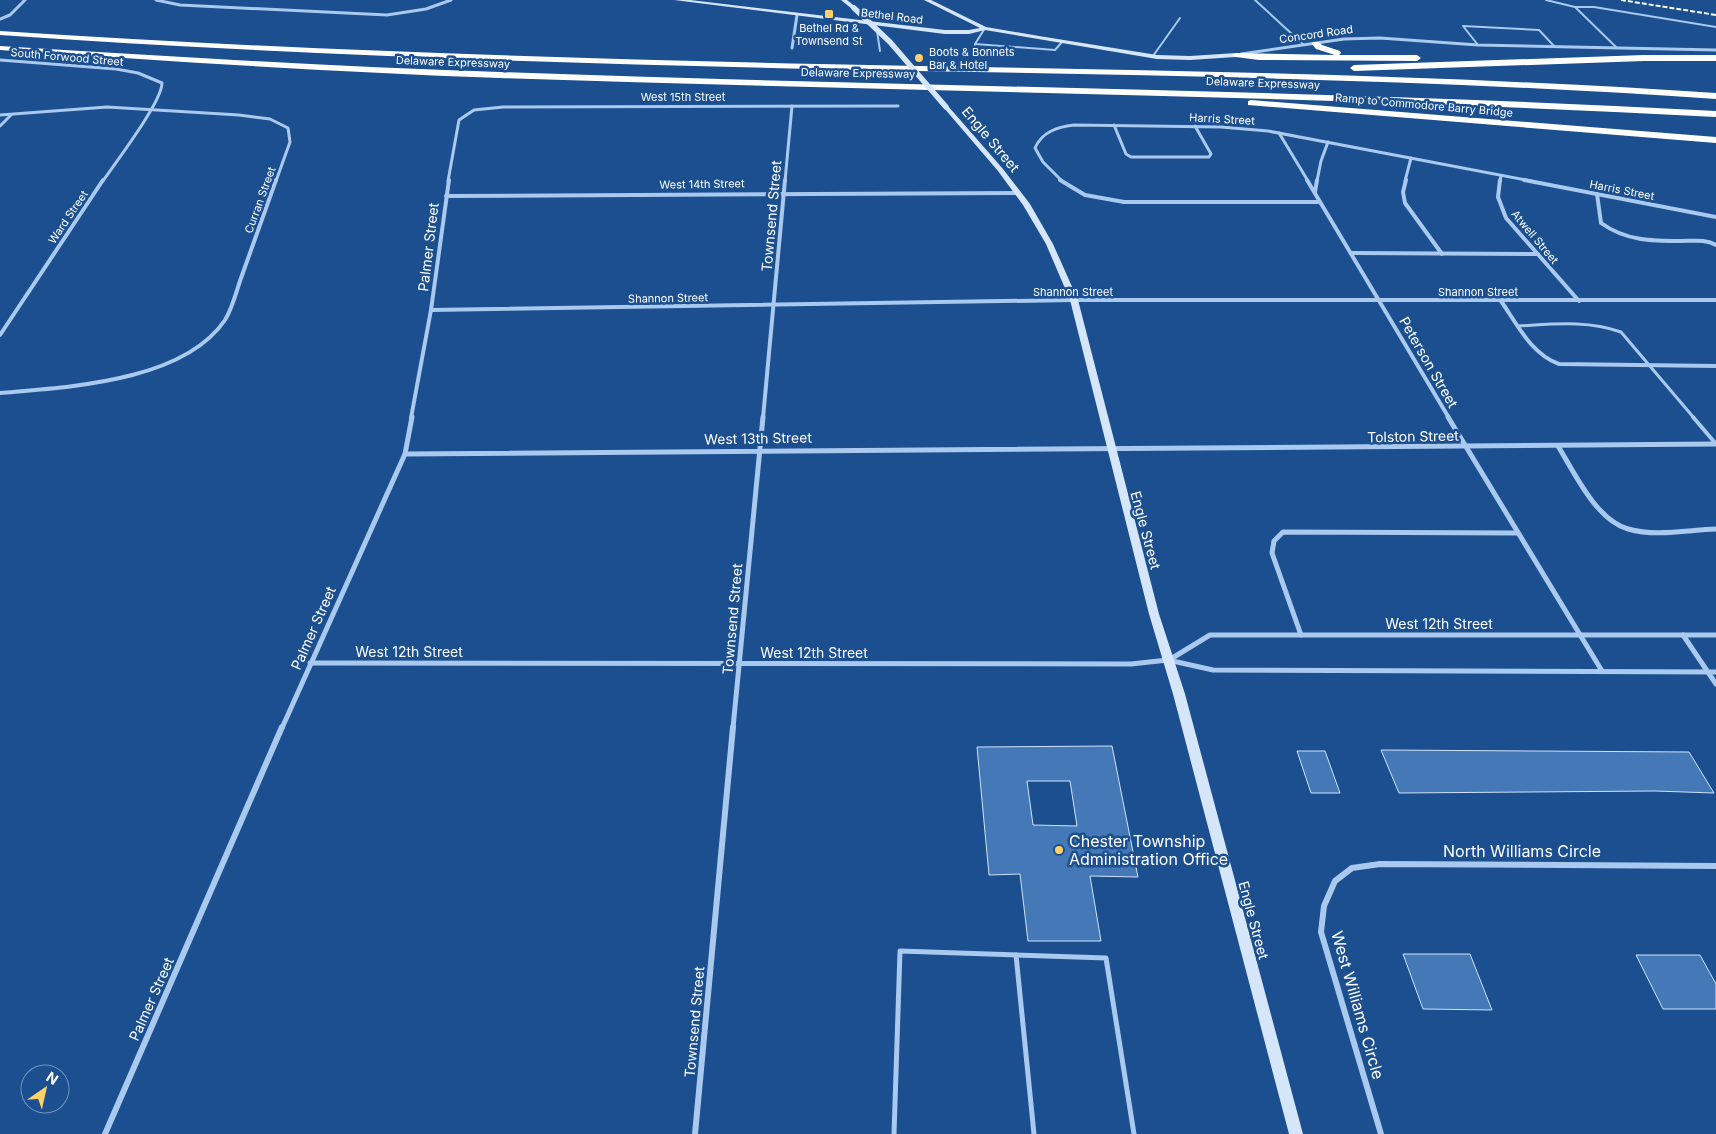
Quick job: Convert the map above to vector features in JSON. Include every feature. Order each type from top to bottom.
[{"type":"highway","name":"Delaware Expressway","points":[[0,33],[206,46],[507,58],[1432,80],[1716,96]]},
{"type":"highway","points":[[1316,44],[1319,47],[1336,53],[1361,57]]},
{"type":"highway","name":"Delaware Expressway","points":[[0,48],[223,63],[431,73],[1428,99],[1716,114]]},
{"type":"highway","points":[[1236,55],[1259,57],[1716,58]]},
{"type":"highway","points":[[868,67],[1020,65],[1179,68],[1393,68],[1644,58]]},
{"type":"highway","name":"Ramp to Commodore Barry Bridge","points":[[980,87],[1296,106],[1716,140]]},
{"type":"main road","name":"Bethel Road","points":[[677,0],[700,1],[797,15],[945,32],[969,32],[985,28]]},
{"type":"main road","name":"Engle Street","points":[[844,0],[890,42],[1019,193],[1045,235],[1062,268],[1074,300],[1154,614],[1182,704],[1296,1134]]},
{"type":"main road","name":"Concord Road","points":[[927,0],[985,28],[1062,42],[1153,56],[1190,58],[1236,55]]},
{"type":"street","points":[[0,19],[10,15],[25,0]]},
{"type":"street","points":[[156,0],[180,5],[387,15],[426,9],[451,0]]},
{"type":"street","points":[[792,48],[797,15]]},
{"type":"street","name":"Concord Road","points":[[1236,55],[1344,39],[1380,38],[1478,45],[1716,50]]},
{"type":"street","name":"South Forwood Street","points":[[0,60],[116,69],[153,78],[162,83],[162,89],[151,109]]},
{"type":"street","name":"Townsend Street","points":[[695,1134],[792,106]]},
{"type":"street","name":"West 15th Street","points":[[469,113],[482,108],[503,107],[898,106]]},
{"type":"street","name":"Curran Street","points":[[0,115],[107,107],[240,115],[270,119],[288,128],[290,142],[226,319],[207,340],[178,359],[141,374],[96,384],[0,393]]},
{"type":"street","name":"Ward Street","points":[[0,335],[151,109]]},
{"type":"street","name":"Palmer Street","points":[[105,1134],[310,662],[406,454],[431,310],[446,196],[460,120],[469,113]]},
{"type":"street","points":[[0,126],[11,115]]},
{"type":"street","name":"Harris Street","points":[[1319,202],[1143,203],[1093,198],[1074,191],[1059,181],[1041,160],[1035,148],[1041,137],[1059,127],[1074,125],[1196,126],[1280,133],[1716,217]]},
{"type":"street","points":[[1114,125],[1126,154],[1131,157],[1209,157],[1212,154],[1196,126]]},
{"type":"street","name":"Peterson Street","points":[[1280,133],[1319,202],[1381,301],[1466,447],[1602,671]]},
{"type":"street","points":[[1315,193],[1321,161],[1328,142]]},
{"type":"street","points":[[1411,158],[1403,192],[1406,202],[1442,254]]},
{"type":"street","name":"Atwell Street","points":[[1501,176],[1498,197],[1506,218],[1579,301]]},
{"type":"street","name":"West 14th Street","points":[[446,196],[784,192],[1019,193]]},
{"type":"street","points":[[1597,194],[1601,223],[1617,234],[1639,240],[1705,241],[1716,245]]},
{"type":"street","points":[[1352,253],[1538,254]]},
{"type":"street","name":"Shannon Street","points":[[431,310],[1074,300],[1716,300]]},
{"type":"street","points":[[1501,301],[1543,358],[1550,362],[1559,364],[1716,366]]},
{"type":"street","name":"Tolston Street","points":[[1111,448],[1716,444]]},
{"type":"street","points":[[1558,446],[1589,494],[1604,514],[1615,523],[1627,529],[1643,531],[1716,529]]},
{"type":"street","name":"West 13th Street","points":[[406,454],[760,449],[1111,448]]},
{"type":"street","points":[[1301,635],[1272,553],[1275,537],[1284,532],[1518,533]]},
{"type":"street","name":"West 12th Street","points":[[1168,660],[1210,635],[1716,634]]},
{"type":"street","points":[[1683,635],[1716,684]]},
{"type":"street","name":"West 12th Street","points":[[310,662],[1131,664],[1168,660],[1213,670],[1716,672]]},
{"type":"street","name":"North Williams Circle","points":[[1333,884],[1347,870],[1380,864],[1716,866]]},
{"type":"street","name":"West Williams Circle","points":[[1333,884],[1323,911],[1321,932],[1381,1134]]},
{"type":"lane","points":[[1254,0],[1304,45]]},
{"type":"lane","points":[[1546,0],[1575,7],[1594,7],[1716,27]]},
{"type":"lane","points":[[1575,7],[1616,47]]},
{"type":"lane","points":[[1153,56],[1180,18]]},
{"type":"lane","points":[[876,24],[880,51]]},
{"type":"lane","points":[[1478,45],[1463,26],[1539,30],[1554,46]]},
{"type":"lane","points":[[975,53],[975,44],[985,28]]},
{"type":"lane","points":[[975,44],[1055,50],[1062,42]]},
{"type":"lane","points":[[1519,326],[1585,325],[1612,328],[1628,339],[1716,444]]},
{"type":"lane","points":[[894,1134],[900,951],[1106,958],[1134,1134]]},
{"type":"lane","points":[[1016,955],[1034,1134]]},
{"type":"building","name":"Chester Township Administration Office","points":[[1112,746],[1138,877],[1090,876],[1101,941],[1028,941],[1020,874],[989,875],[977,747]],"holes":[[[1027,781],[1070,781],[1077,826],[1033,825]]]},
{"type":"building","points":[[1381,750],[1689,752],[1714,793],[1655,791],[1399,793]]},
{"type":"building","points":[[1297,751],[1325,751],[1340,793],[1311,793]]},
{"type":"building","points":[[1403,954],[1470,954],[1492,1010],[1423,1009]]},
{"type":"building","points":[[1636,955],[1700,955],[1716,984],[1716,1009],[1663,1009]]},
{"type":"railway","points":[[1621,0],[1716,15]]},
{"type":"place","name":"Bethel Rd & Townsend St","points":[[829,14]]},
{"type":"place","name":"Boots & Bonnets Bar & Hotel","points":[[919,58]]},
{"type":"place","name":"Chester Township Administration Office","points":[[1059,850]]}]
